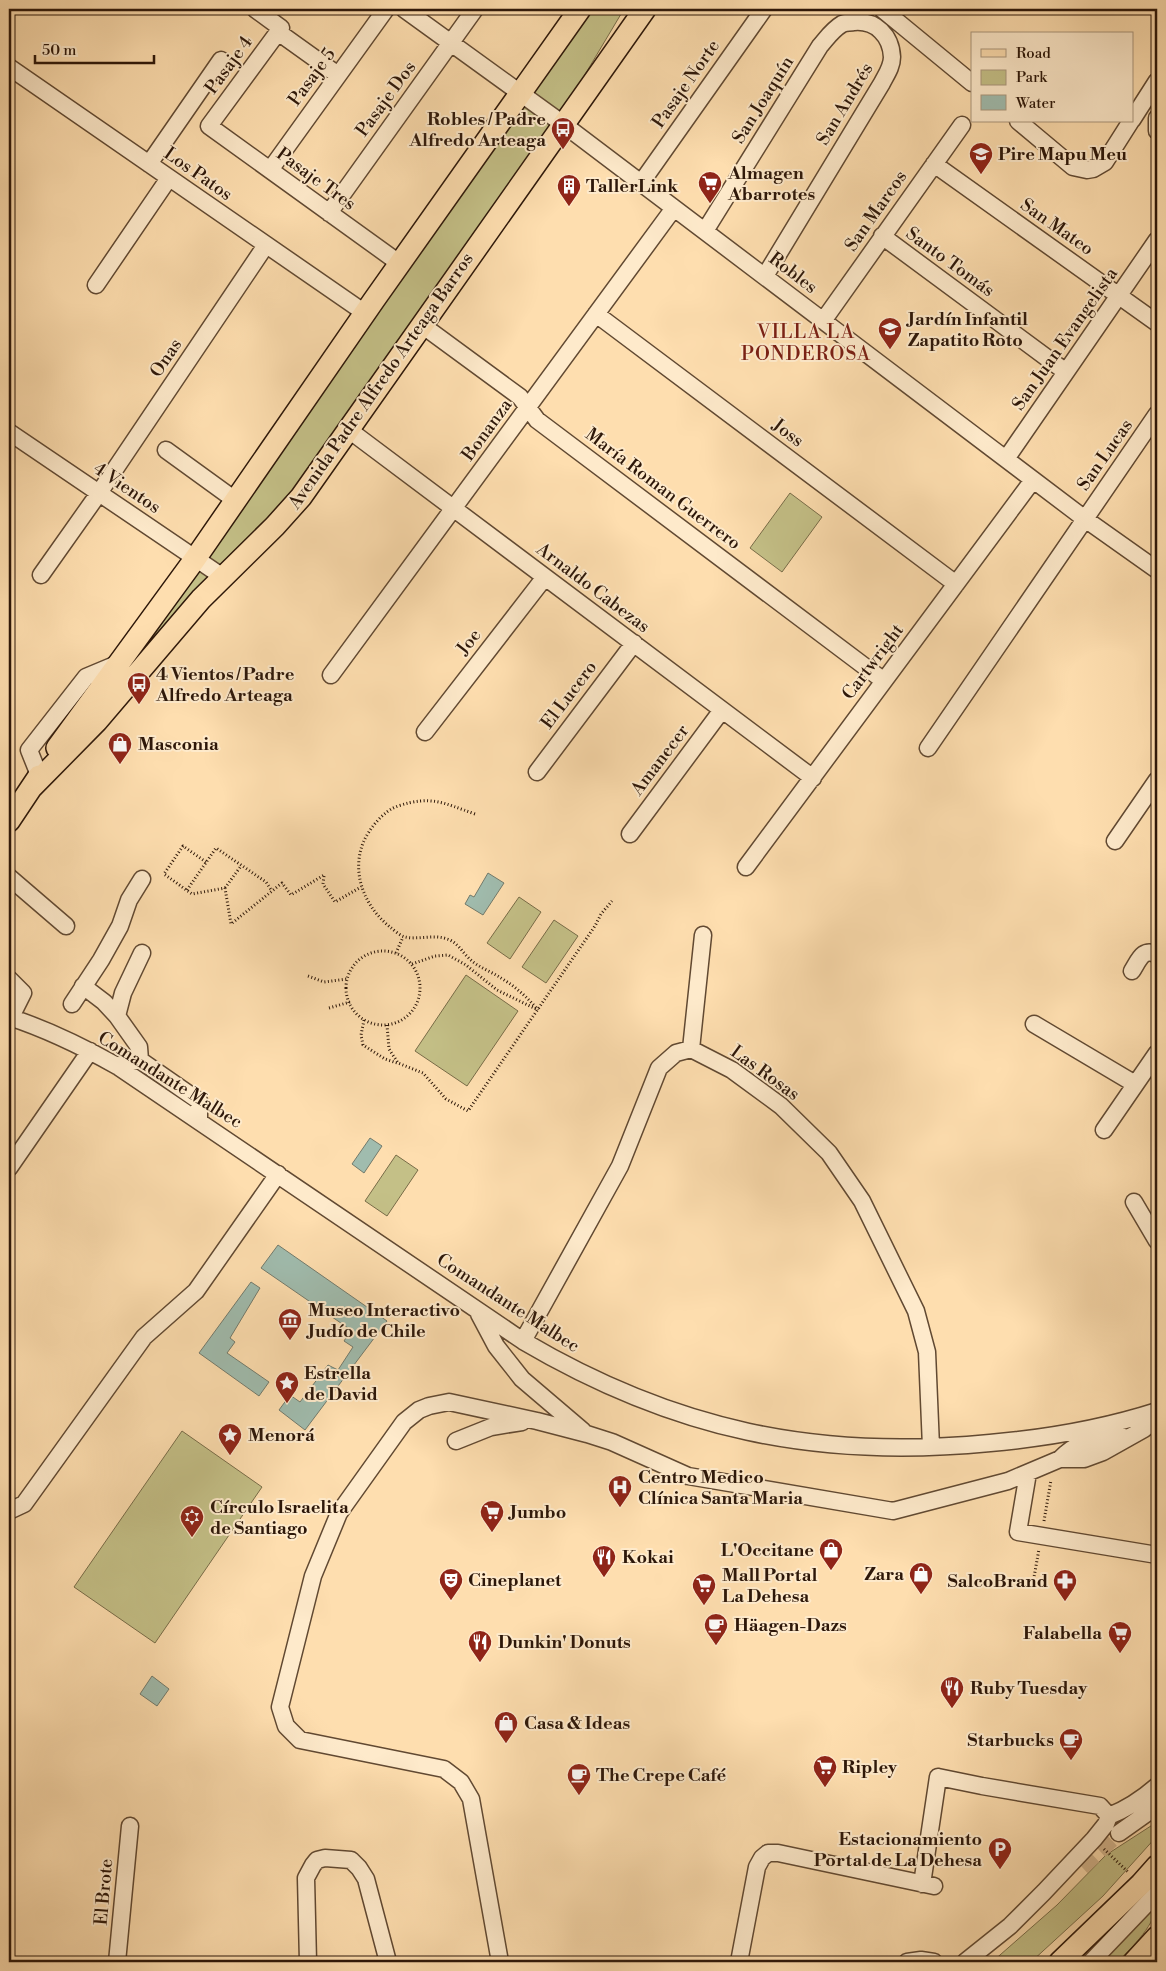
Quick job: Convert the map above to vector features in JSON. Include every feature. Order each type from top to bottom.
[{"type":"main road","name":"Avenida Padre Alfredo Arteaga Barros","points":[[9,821],[25,790],[195,559],[399,263],[580,9]]},
{"type":"main road","name":"Avenida Padre Alfredo Arteaga Barros","points":[[25,790],[97,720],[201,599],[288,512],[313,481],[643,11]]},
{"type":"main road","points":[[1060,1962],[1149,1889],[1157,1866]]},
{"type":"main road","points":[[1134,1962],[1157,1937]]},
{"type":"street","points":[[255,9],[338,75]]},
{"type":"street","name":"Pasaje 5","points":[[270,170],[386,9]]},
{"type":"street","name":"Robles","points":[[404,9],[563,124],[1006,460],[1157,570]]},
{"type":"street","name":"Pasaje Dos","points":[[329,213],[475,9]]},
{"type":"street","name":"Pasaje Norte","points":[[641,183],[764,9]]},
{"type":"street","points":[[882,9],[971,82]]},
{"type":"street","name":"San Joaquín","points":[[705,231],[820,46],[831,32],[844,23],[859,22],[876,26]]},
{"type":"street","name":"San Andrés","points":[[765,276],[890,67],[892,58],[889,45],[885,34],[876,26]]},
{"type":"street","name":"Pasaje 4","points":[[209,126],[280,30]]},
{"type":"street","points":[[148,164],[221,60]]},
{"type":"street","name":"Los Patos","points":[[9,68],[365,313]]},
{"type":"street","points":[[1134,118],[1157,82]]},
{"type":"street","points":[[1157,118],[1157,131]]},
{"type":"street","points":[[1019,122],[1073,167],[1086,170],[1093,169],[1104,162],[1131,122]]},
{"type":"street","name":"San Marcos","points":[[823,320],[962,125]]},
{"type":"street","name":"Pasaje Tres","points":[[209,126],[399,263]]},
{"type":"street","name":"San Mateo","points":[[934,164],[1157,323]]},
{"type":"street","points":[[96,285],[169,178]]},
{"type":"street","name":"Bonanza","points":[[331,675],[674,208]]},
{"type":"street","name":"Santo Tomás","points":[[882,236],[1066,372]]},
{"type":"street","name":"San Juan Evangelista","points":[[1006,460],[1157,240]]},
{"type":"street","name":"Onas","points":[[41,575],[99,493],[266,245]]},
{"type":"street","name":"Joss","points":[[596,314],[956,584]]},
{"type":"street","name":"María Roman Guerrero","points":[[422,325],[520,397],[538,420],[884,681]]},
{"type":"street","name":"San Lucas","points":[[928,748],[1157,414]]},
{"type":"street","name":"Arnaldo Cabezas","points":[[349,430],[812,778]]},
{"type":"street","name":"4 Vientos","points":[[11,439],[99,493],[223,577]]},
{"type":"street","points":[[166,450],[235,500]]},
{"type":"street","name":"Cartwright","points":[[746,868],[1033,480]]},
{"type":"street","name":"Joe","points":[[426,732],[544,576]]},
{"type":"street","name":"El Lucero","points":[[537,772],[634,643]]},
{"type":"street","name":"Amanecer","points":[[630,834],[722,710]]},
{"type":"street","points":[[1115,841],[1157,780]]},
{"type":"street","points":[[9,877],[66,926]]},
{"type":"street","points":[[72,1004],[120,926],[129,900],[142,879]]},
{"type":"street","points":[[523,1341],[620,1166],[659,1068],[676,1054],[691,1049],[703,935]]},
{"type":"street","points":[[1132,971],[1146,952],[1157,955]]},
{"type":"street","points":[[117,1016],[123,993],[142,953]]},
{"type":"street","points":[[9,980],[23,993],[10,1017]]},
{"type":"street","points":[[84,986],[104,1002],[117,1016],[139,1047],[140,1060]]},
{"type":"street","name":"Comandante Malbec","points":[[10,1017],[90,1051],[117,1066],[523,1341],[565,1365],[626,1395],[691,1418],[776,1438],[834,1445],[892,1448],[1012,1441],[1092,1427],[1157,1411]]},
{"type":"street","points":[[1034,1024],[1136,1084]]},
{"type":"street","name":"Las Rosas","points":[[691,1049],[732,1070],[781,1106],[829,1153],[862,1201],[916,1311],[927,1352],[931,1447]]},
{"type":"street","points":[[9,1168],[90,1051]]},
{"type":"street","points":[[1104,1130],[1157,1053]]},
{"type":"street","points":[[117,1066],[140,1060],[199,1101],[199,1120]]},
{"type":"street","points":[[9,1511],[24,1504],[144,1337],[196,1291],[278,1174]]},
{"type":"street","points":[[1134,1202],[1157,1241]]},
{"type":"street","points":[[477,1310],[496,1346],[522,1379],[586,1434]]},
{"type":"street","name":"Comandante Malbec","points":[[1092,1427],[1157,1400]]},
{"type":"street","points":[[500,1962],[471,1799],[461,1782],[444,1769],[300,1740],[286,1726],[280,1707],[313,1576],[339,1513],[404,1422],[429,1406],[449,1402],[537,1421],[612,1442],[688,1476],[893,1511],[971,1491],[1028,1473],[1060,1459],[1084,1458],[1103,1452],[1128,1437],[1150,1430],[1157,1418]]},
{"type":"street","points":[[456,1441],[491,1427],[537,1421]]},
{"type":"street","points":[[1028,1473],[1018,1532],[1157,1555]]},
{"type":"street","points":[[739,1962],[757,1867],[762,1858],[768,1853],[928,1885],[938,1777],[1100,1806],[1109,1816]]},
{"type":"street","points":[[965,1962],[1010,1926],[1094,1839],[1106,1824],[1109,1816],[1123,1811],[1157,1786]]},
{"type":"street","points":[[1119,1833],[1157,1806]]},
{"type":"street","name":"El Brote","points":[[117,1962],[130,1826]]},
{"type":"street","points":[[308,1962],[306,1878],[317,1860],[325,1858],[351,1860],[366,1879],[388,1962]]},
{"type":"street","points":[[1091,1962],[1149,1889]]},
{"type":"street","points":[[908,1962],[921,1960],[934,1962]]},
{"type":"path","points":[[475,814],[429,799],[415,800],[392,808],[367,833],[360,852],[358,870],[361,887],[381,920],[404,937],[447,939],[461,948],[471,961],[502,978],[524,994],[538,1010]]},
{"type":"path","points":[[206,862],[183,846],[164,874],[192,894],[225,888],[241,866]]},
{"type":"path","points":[[187,890],[216,848],[266,882],[272,891]]},
{"type":"path","points":[[225,888],[231,924],[282,883],[291,895],[324,875],[324,884],[335,902],[361,887]]},
{"type":"path","points":[[364,1020],[360,1036],[363,1045],[385,1059],[423,1073],[446,1099],[468,1111],[595,926],[601,914],[612,901]]},
{"type":"path","points":[[396,953],[404,937]]},
{"type":"path","points":[[384,950],[396,953],[412,964],[417,972],[421,987],[414,1010],[403,1019],[386,1025],[377,1025],[364,1020],[355,1012],[347,997],[347,980],[355,963],[367,954],[384,950]]},
{"type":"path","points":[[412,964],[435,956],[448,955],[466,965],[497,990],[538,1010]]},
{"type":"path","points":[[466,965],[471,961]]},
{"type":"path","points":[[308,976],[324,982],[347,980]]},
{"type":"path","points":[[329,1008],[350,1002]]},
{"type":"path","points":[[386,1025],[389,1049],[398,1063]]},
{"type":"path","points":[[1094,1839],[1149,1889]]},
{"type":"green space","points":[[592,9],[624,9],[568,103],[267,526],[133,667],[248,494]]},
{"type":"green space","points":[[790,493],[822,517],[782,572],[750,548]]},
{"type":"green space","points":[[519,897],[541,912],[510,959],[487,943]]},
{"type":"green space","points":[[554,920],[578,936],[546,983],[522,967]]},
{"type":"green space","points":[[466,975],[518,1011],[467,1086],[415,1051]]},
{"type":"green space","points":[[396,1155],[418,1170],[387,1216],[365,1201]]},
{"type":"green space","points":[[182,1431],[262,1487],[155,1643],[74,1587]]},
{"type":"green space","points":[[1157,1822],[1157,1836],[1103,1896],[1031,1962],[992,1962],[1057,1905],[1106,1855]]},
{"type":"green space","points":[[1157,1902],[1156,1910],[1148,1927],[1130,1950],[1117,1962],[1101,1962]]},
{"type":"water","points":[[488,873],[504,883],[483,915],[465,904],[470,895],[474,897]]},
{"type":"water","points":[[370,1138],[382,1146],[364,1173],[352,1164]]},
{"type":"water","points":[[278,1245],[387,1321],[305,1430],[279,1410],[290,1395],[300,1402],[328,1365],[338,1370],[353,1347],[344,1341],[351,1330],[261,1268]]},
{"type":"water","points":[[251,1282],[260,1288],[230,1338],[235,1342],[227,1353],[269,1382],[259,1396],[199,1353]]},
{"type":"water","points":[[152,1676],[169,1689],[157,1706],[140,1694]]},
{"type":"tunnel","points":[[1082,1867],[1119,1833]]},
{"type":"place","name":"Robles / Padre Alfredo Arteaga","points":[[563,150]]},
{"type":"place","name":"Pire Mapu Meu","points":[[981,175]]},
{"type":"place","name":"Almagen Abarrotes","points":[[710,204]]},
{"type":"place","name":"TallerLink","points":[[569,207]]},
{"type":"place","name":"Jardín Infantil Zapatito Roto","points":[[890,350]]},
{"type":"place","name":"4 Vientos / Padre Alfredo Arteaga","points":[[139,705]]},
{"type":"place","name":"Masconia","points":[[120,765]]},
{"type":"place","name":"Museo Interactivo Judío de Chile","points":[[290,1341]]},
{"type":"place","name":"Estrella de David","points":[[287,1404]]},
{"type":"place","name":"Menorá","points":[[230,1456]]},
{"type":"place","name":"Centro Medico Clínica Santa Maria","points":[[620,1508]]},
{"type":"place","name":"Jumbo","points":[[492,1533]]},
{"type":"place","name":"Círculo Israelita de Santiago","points":[[192,1538]]},
{"type":"place","name":"L'Occitane","points":[[831,1571]]},
{"type":"place","name":"Kokai","points":[[604,1578]]},
{"type":"place","name":"Zara","points":[[921,1595]]},
{"type":"place","name":"Cineplanet","points":[[451,1601]]},
{"type":"place","name":"SalcoBrand","points":[[1065,1602]]},
{"type":"place","name":"Mall Portal La Dehesa","points":[[704,1606]]},
{"type":"place","name":"Häagen-Dazs","points":[[716,1646]]},
{"type":"place","name":"Falabella","points":[[1120,1654]]},
{"type":"place","name":"Dunkin' Donuts","points":[[480,1663]]},
{"type":"place","name":"Ruby Tuesday","points":[[952,1709]]},
{"type":"place","name":"Casa & Ideas","points":[[506,1744]]},
{"type":"place","name":"Starbucks","points":[[1071,1761]]},
{"type":"place","name":"Ripley","points":[[825,1788]]},
{"type":"place","name":"The Crepe Café","points":[[579,1796]]},
{"type":"place","name":"Estacionamiento Portal de La Dehesa","points":[[1000,1870]]},
{"type":"district","name":"VILLA LA PONDEROSA","points":[[806,343]]}]
